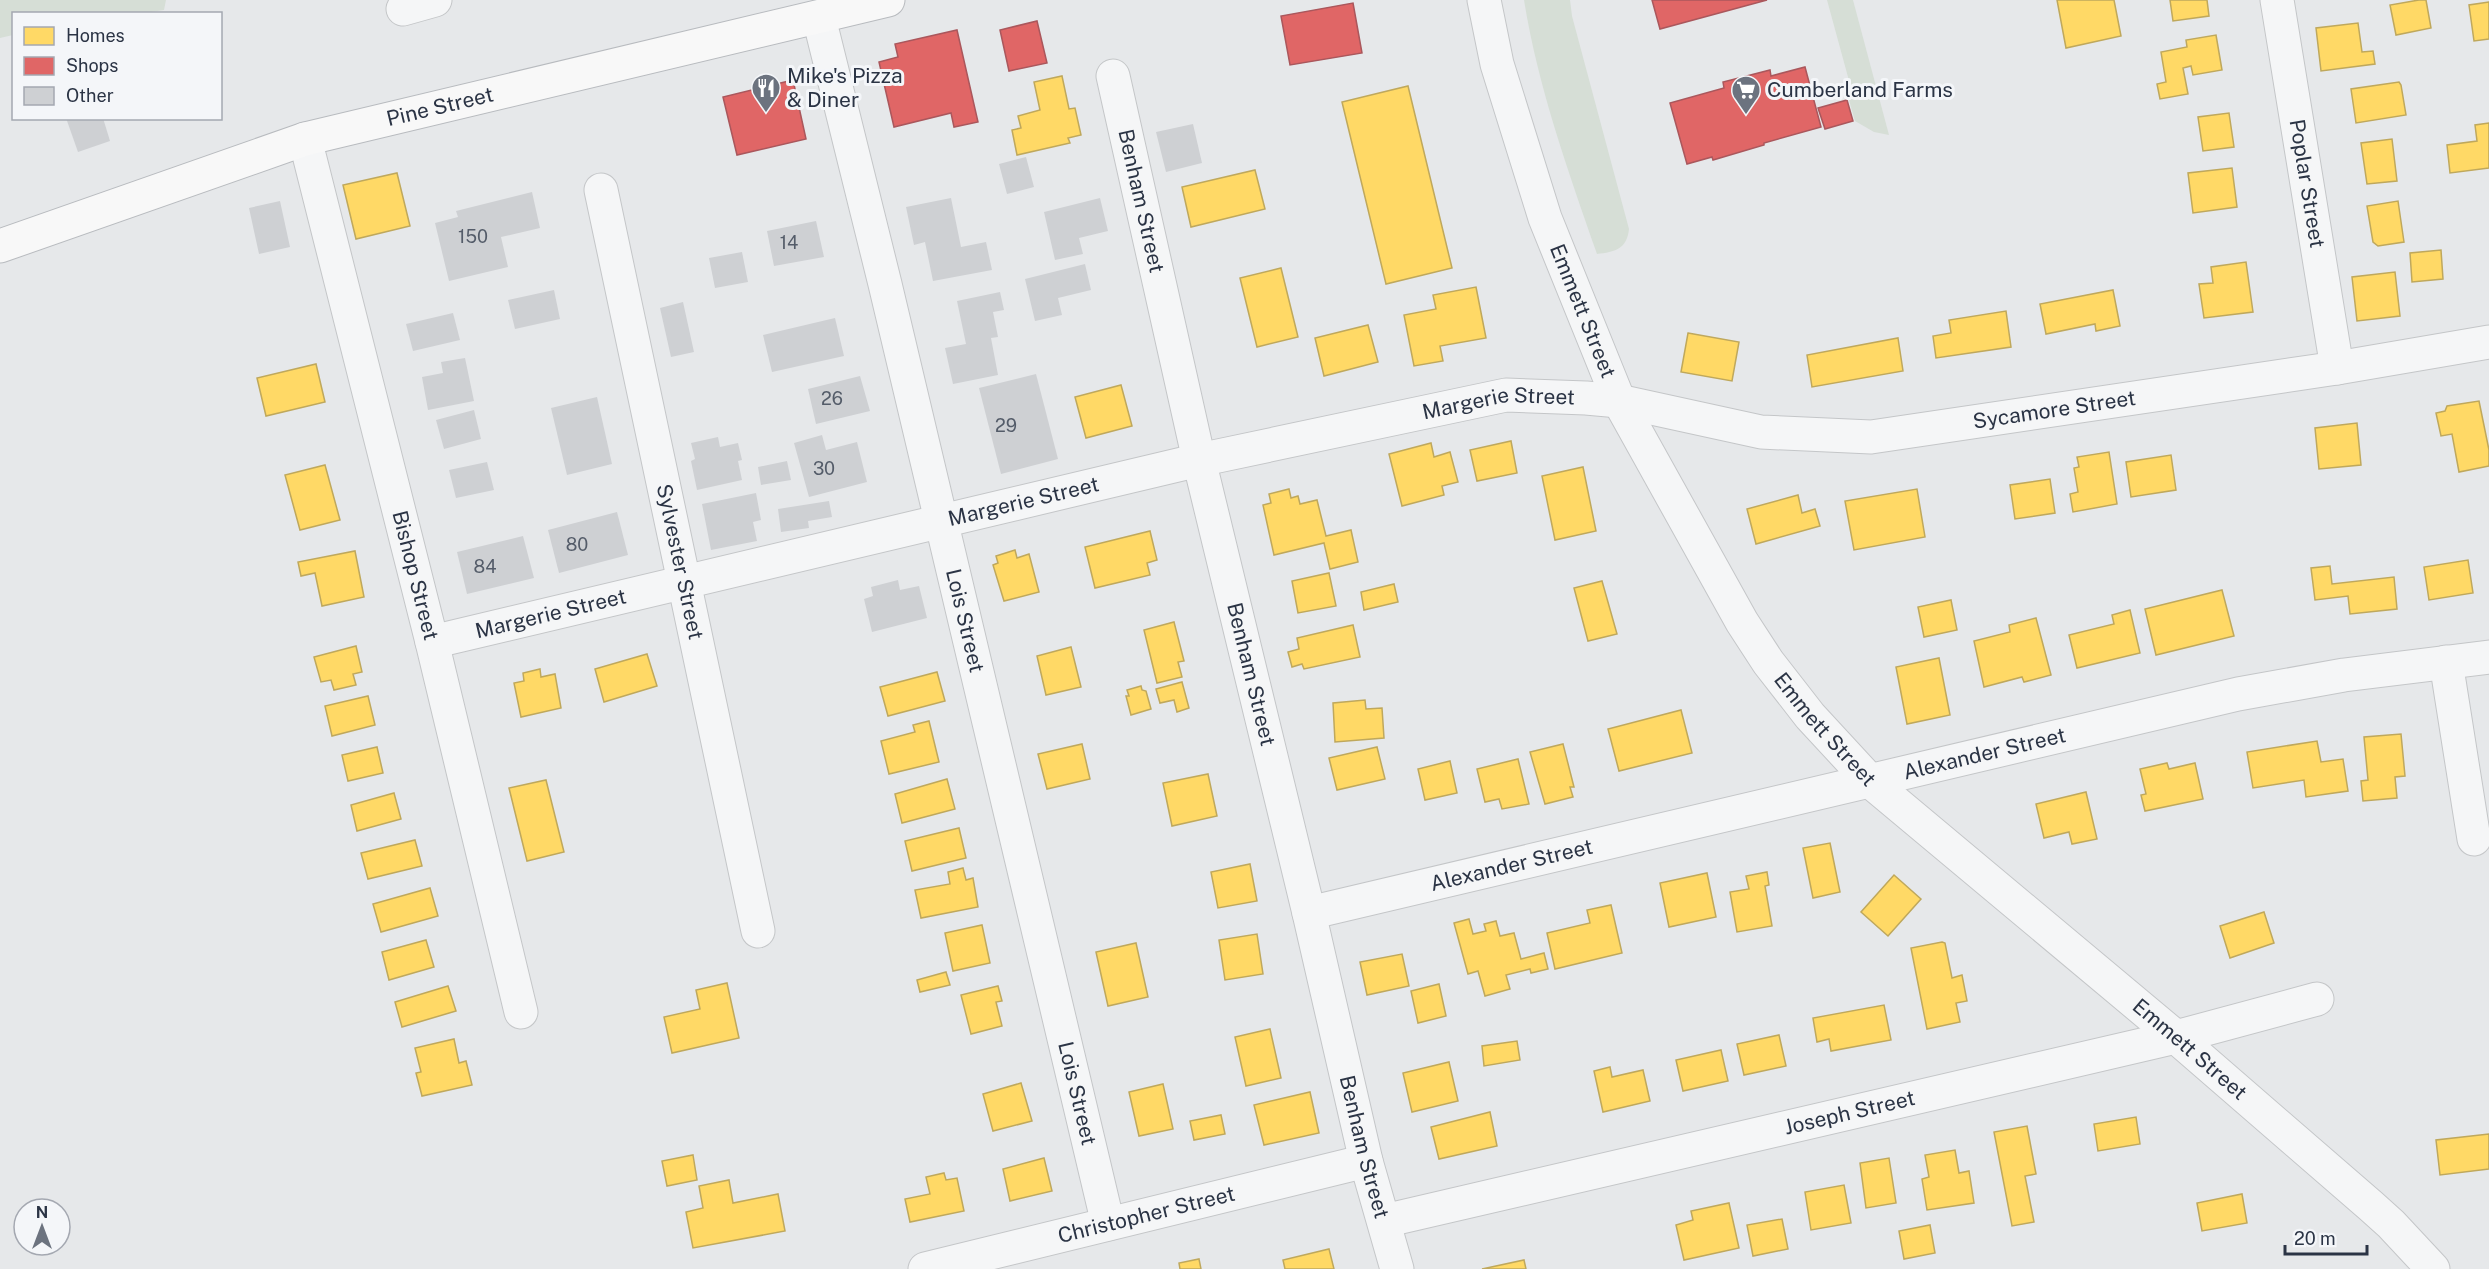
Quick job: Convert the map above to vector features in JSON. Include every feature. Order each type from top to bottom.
[{"type":"highway","name":"Pine Street","points":[[0,246],[305,138],[888,0]]},
{"type":"street","points":[[403,9],[435,0]]},
{"type":"street","name":"Emmett Street","points":[[1484,0],[1497,64],[1545,218],[1619,401],[1742,622],[1768,663],[1810,716],[1871,782],[2176,1037],[2391,1224],[2433,1269]]},
{"type":"street","name":"Poplar Street","points":[[2277,0],[2337,368]]},
{"type":"street","name":"Lois Street","points":[[819,18],[942,522],[1108,1224]]},
{"type":"street","name":"Benham Street","points":[[1113,76],[1199,460],[1309,912],[1366,1161],[1396,1269]]},
{"type":"street","name":"Bishop Street","points":[[305,138],[432,642],[521,1012]]},
{"type":"street","name":"Sylvester Street","points":[[601,190],[758,931]]},
{"type":"street","name":"Sycamore Street","points":[[1619,401],[1761,432],[1871,437],[2337,368],[2489,342]]},
{"type":"street","name":"Margerie Street","points":[[432,642],[1199,460],[1506,395],[1619,401]]},
{"type":"street","name":"Alexander Street","points":[[1309,912],[1871,782],[2238,694],[2344,675],[2489,657]]},
{"type":"street","points":[[2446,663],[2474,839]]},
{"type":"street","name":"Joseph Street","points":[[1384,1221],[2176,1037],[2317,999]]},
{"type":"street","name":"Christopher Street","points":[[925,1269],[1366,1161]]},
{"type":"shaded area","points":[[0,0],[166,0],[164,10],[151,12],[12,12],[12,35],[0,38]]},
{"type":"shaded area","points":[[1524,0],[1570,0],[1572,16],[1629,229],[1626,241],[1615,250],[1597,254],[1546,97]]},
{"type":"shaded area","points":[[1827,0],[1853,0],[1889,135],[1874,132],[1855,121],[1849,100],[1851,88]]},
{"type":"building: Homes","points":[[2057,0],[2114,0],[2121,36],[2066,48]]},
{"type":"building: Homes","points":[[2170,0],[2207,0],[2209,16],[2173,21]]},
{"type":"building: Homes","points":[[2426,0],[2431,28],[2396,35],[2390,5]]},
{"type":"building: Homes","points":[[2489,2],[2489,39],[2474,41],[2469,5]]},
{"type":"building: Homes","points":[[2358,23],[2362,52],[2373,51],[2375,64],[2321,71],[2316,28]]},
{"type":"building: Homes","points":[[2216,35],[2222,70],[2193,75],[2191,66],[2183,68],[2188,94],[2160,99],[2157,84],[2166,82],[2161,52],[2187,47],[2186,40]]},
{"type":"building: Homes","points":[[1062,76],[1069,109],[1075,108],[1081,135],[1068,138],[1070,143],[1017,155],[1012,130],[1021,128],[1018,116],[1040,110],[1034,82]]},
{"type":"building: Homes","points":[[2399,82],[2406,115],[2356,123],[2351,89]]},
{"type":"building: Homes","points":[[1408,86],[1452,268],[1386,284],[1342,102]]},
{"type":"building: Homes","points":[[2229,113],[2234,147],[2203,151],[2198,117]]},
{"type":"building: Homes","points":[[2489,123],[2489,168],[2450,173],[2447,145],[2477,141],[2475,125]]},
{"type":"building: Homes","points":[[2392,139],[2397,181],[2367,184],[2361,143]]},
{"type":"building: Homes","points":[[2232,168],[2237,207],[2193,213],[2188,173]]},
{"type":"building: Homes","points":[[1255,170],[1265,209],[1191,227],[1182,187]]},
{"type":"building: Homes","points":[[397,173],[410,226],[356,239],[343,185]]},
{"type":"building: Homes","points":[[2398,201],[2404,242],[2378,246],[2373,242],[2367,206]]},
{"type":"building: Homes","points":[[2441,250],[2443,279],[2412,282],[2410,253]]},
{"type":"building: Homes","points":[[2246,262],[2253,312],[2204,318],[2199,284],[2213,283],[2211,267]]},
{"type":"building: Homes","points":[[1281,268],[1298,337],[1257,347],[1240,278]]},
{"type":"building: Homes","points":[[2395,272],[2400,316],[2357,321],[2352,277]]},
{"type":"building: Homes","points":[[1476,287],[1486,338],[1440,346],[1443,361],[1414,366],[1404,315],[1436,309],[1433,295]]},
{"type":"building: Homes","points":[[2113,290],[2120,326],[2096,331],[2095,324],[2046,334],[2040,304]]},
{"type":"building: Homes","points":[[2006,311],[2011,347],[1936,358],[1933,336],[1951,333],[1949,320]]},
{"type":"building: Homes","points":[[1368,325],[1378,362],[1324,376],[1315,338]]},
{"type":"building: Homes","points":[[1688,333],[1739,342],[1732,381],[1681,372]]},
{"type":"building: Homes","points":[[1898,338],[1903,371],[1812,387],[1807,355]]},
{"type":"building: Homes","points":[[316,364],[325,402],[266,416],[257,378]]},
{"type":"building: Homes","points":[[1121,385],[1132,426],[1086,438],[1075,397]]},
{"type":"building: Homes","points":[[2479,401],[2489,450],[2489,466],[2459,472],[2452,434],[2441,436],[2436,413],[2445,411],[2447,406]]},
{"type":"building: Homes","points":[[2357,423],[2361,465],[2319,469],[2315,428]]},
{"type":"building: Homes","points":[[1511,441],[1517,473],[1477,481],[1470,450]]},
{"type":"building: Homes","points":[[1431,443],[1434,457],[1450,452],[1458,482],[1442,486],[1444,495],[1402,506],[1389,454]]},
{"type":"building: Homes","points":[[2109,452],[2117,504],[2073,512],[2070,494],[2078,492],[2074,468],[2079,467],[2077,457]]},
{"type":"building: Homes","points":[[2171,455],[2176,490],[2131,497],[2126,462]]},
{"type":"building: Homes","points":[[325,465],[340,520],[300,530],[285,475]]},
{"type":"building: Homes","points":[[1583,467],[1596,531],[1555,540],[1542,476]]},
{"type":"building: Homes","points":[[2050,479],[2055,513],[2015,519],[2010,485]]},
{"type":"building: Homes","points":[[1289,489],[1291,498],[1298,496],[1300,504],[1317,500],[1326,536],[1351,530],[1358,562],[1330,569],[1324,543],[1274,555],[1263,505],[1271,503],[1269,494]]},
{"type":"building: Homes","points":[[1917,489],[1925,537],[1854,550],[1845,501]]},
{"type":"building: Homes","points":[[1798,495],[1802,513],[1815,509],[1820,526],[1756,544],[1747,509]]},
{"type":"building: Homes","points":[[1150,531],[1157,560],[1147,563],[1150,575],[1095,588],[1085,547]]},
{"type":"building: Homes","points":[[1015,550],[1017,558],[1029,554],[1039,592],[1004,601],[993,565],[998,563],[996,556]]},
{"type":"building: Homes","points":[[355,551],[364,597],[322,606],[315,573],[301,576],[298,562]]},
{"type":"building: Homes","points":[[2468,560],[2473,593],[2429,600],[2424,567]]},
{"type":"building: Homes","points":[[2330,566],[2332,584],[2394,577],[2397,609],[2350,614],[2348,596],[2315,600],[2311,568]]},
{"type":"building: Homes","points":[[1329,573],[1336,606],[1298,613],[1292,581]]},
{"type":"building: Homes","points":[[1602,581],[1617,634],[1588,641],[1574,588]]},
{"type":"building: Homes","points":[[1394,584],[1398,602],[1364,610],[1361,592]]},
{"type":"building: Homes","points":[[2222,590],[2234,636],[2156,655],[2145,609]]},
{"type":"building: Homes","points":[[1951,600],[1957,630],[1924,637],[1918,607]]},
{"type":"building: Homes","points":[[2130,610],[2140,653],[2077,668],[2069,635],[2114,624],[2112,615]]},
{"type":"building: Homes","points":[[2036,618],[2051,675],[2024,682],[2022,677],[1984,687],[1974,641],[2010,632],[2009,625]]},
{"type":"building: Homes","points":[[1174,622],[1184,661],[1178,662],[1182,677],[1157,683],[1144,630]]},
{"type":"building: Homes","points":[[1353,625],[1360,657],[1304,669],[1302,664],[1292,667],[1288,652],[1299,649],[1297,638]]},
{"type":"building: Homes","points":[[356,646],[362,672],[353,674],[356,685],[334,690],[331,680],[321,682],[314,657]]},
{"type":"building: Homes","points":[[1071,647],[1081,687],[1046,695],[1037,656]]},
{"type":"building: Homes","points":[[647,654],[657,686],[604,702],[595,669]]},
{"type":"building: Homes","points":[[1939,658],[1950,715],[1907,724],[1896,667]]},
{"type":"building: Homes","points":[[540,669],[541,677],[555,674],[561,708],[521,717],[514,683],[524,681],[523,673]]},
{"type":"building: Homes","points":[[937,672],[945,701],[888,716],[880,687]]},
{"type":"building: Homes","points":[[1182,682],[1189,708],[1177,712],[1174,700],[1160,703],[1156,689]]},
{"type":"building: Homes","points":[[1141,686],[1142,690],[1146,691],[1151,709],[1131,715],[1126,696],[1129,696],[1127,690]]},
{"type":"building: Homes","points":[[368,696],[375,725],[332,736],[325,706]]},
{"type":"building: Homes","points":[[1365,700],[1366,709],[1382,708],[1384,738],[1335,742],[1333,703]]},
{"type":"building: Homes","points":[[1681,710],[1692,753],[1619,771],[1608,729]]},
{"type":"building: Homes","points":[[929,721],[939,762],[889,774],[881,741],[915,732],[913,725]]},
{"type":"building: Homes","points":[[2401,734],[2405,776],[2395,777],[2397,798],[2363,801],[2361,781],[2368,780],[2364,737]]},
{"type":"building: Homes","points":[[2317,741],[2321,762],[2343,759],[2348,791],[2306,797],[2304,780],[2253,788],[2247,752]]},
{"type":"building: Homes","points":[[1082,744],[1090,779],[1047,789],[1038,754]]},
{"type":"building: Homes","points":[[1563,744],[1574,787],[1570,787],[1573,797],[1545,804],[1530,752]]},
{"type":"building: Homes","points":[[377,747],[383,773],[348,781],[342,755]]},
{"type":"building: Homes","points":[[1377,747],[1385,779],[1337,790],[1329,758]]},
{"type":"building: Homes","points":[[1518,759],[1529,804],[1502,809],[1499,799],[1485,802],[1477,769]]},
{"type":"building: Homes","points":[[1450,761],[1457,793],[1425,800],[1418,769]]},
{"type":"building: Homes","points":[[2167,763],[2169,769],[2195,763],[2203,799],[2145,811],[2141,795],[2146,794],[2140,769]]},
{"type":"building: Homes","points":[[1208,774],[1217,816],[1172,826],[1163,783]]},
{"type":"building: Homes","points":[[947,779],[955,809],[902,823],[895,794]]},
{"type":"building: Homes","points":[[546,780],[564,852],[527,861],[509,788]]},
{"type":"building: Homes","points":[[2086,792],[2097,839],[2072,844],[2069,832],[2044,838],[2036,804]]},
{"type":"building: Homes","points":[[394,793],[401,819],[357,831],[351,805]]},
{"type":"building: Homes","points":[[959,828],[966,858],[912,871],[905,841]]},
{"type":"building: Homes","points":[[415,840],[422,866],[368,879],[361,853]]},
{"type":"building: Homes","points":[[1830,843],[1840,892],[1813,898],[1803,848]]},
{"type":"building: Homes","points":[[1250,864],[1257,901],[1218,908],[1211,872]]},
{"type":"building: Homes","points":[[963,868],[966,880],[973,878],[978,907],[921,918],[915,890],[950,884],[948,872]]},
{"type":"building: Homes","points":[[1767,872],[1769,885],[1765,886],[1772,926],[1737,932],[1730,892],[1749,889],[1746,876]]},
{"type":"building: Homes","points":[[1707,873],[1716,917],[1669,927],[1660,883]]},
{"type":"building: Homes","points":[[1894,875],[1921,899],[1888,936],[1861,912]]},
{"type":"building: Homes","points":[[430,888],[438,916],[381,932],[373,904]]},
{"type":"building: Homes","points":[[1611,905],[1622,953],[1555,969],[1547,933],[1590,923],[1587,910]]},
{"type":"building: Homes","points":[[2264,912],[2274,943],[2230,958],[2220,926]]},
{"type":"building: Homes","points":[[1469,919],[1473,934],[1486,931],[1484,924],[1496,921],[1500,936],[1514,933],[1521,959],[1544,953],[1548,969],[1531,973],[1530,969],[1506,975],[1510,989],[1485,996],[1478,971],[1468,974],[1454,923]]},
{"type":"building: Homes","points":[[982,925],[990,963],[953,971],[945,933]]},
{"type":"building: Homes","points":[[1257,934],[1263,974],[1225,980],[1219,940]]},
{"type":"building: Homes","points":[[426,940],[434,967],[389,980],[382,952]]},
{"type":"building: Homes","points":[[1136,943],[1148,997],[1108,1006],[1096,952]]},
{"type":"building: Homes","points":[[1945,943],[1952,978],[1962,975],[1967,1001],[1956,1003],[1960,1022],[1927,1029],[1911,948]]},
{"type":"building: Homes","points":[[1402,954],[1409,986],[1367,995],[1360,962]]},
{"type":"building: Homes","points":[[946,972],[950,985],[920,992],[917,980]]},
{"type":"building: Homes","points":[[727,983],[739,1038],[672,1053],[664,1017],[700,1009],[696,990]]},
{"type":"building: Homes","points":[[1439,984],[1446,1016],[1418,1023],[1411,991]]},
{"type":"building: Homes","points":[[448,986],[456,1011],[402,1027],[395,1002]]},
{"type":"building: Homes","points":[[998,986],[1002,1001],[996,1002],[1002,1026],[971,1034],[961,995]]},
{"type":"building: Homes","points":[[1884,1005],[1891,1040],[1831,1051],[1829,1039],[1817,1042],[1813,1018]]},
{"type":"building: Homes","points":[[1270,1029],[1281,1078],[1246,1086],[1235,1037]]},
{"type":"building: Homes","points":[[1779,1035],[1786,1066],[1744,1075],[1737,1044]]},
{"type":"building: Homes","points":[[454,1039],[459,1063],[466,1061],[472,1085],[422,1096],[416,1073],[421,1072],[415,1048]]},
{"type":"building: Homes","points":[[1517,1041],[1520,1060],[1484,1066],[1482,1046]]},
{"type":"building: Homes","points":[[1721,1050],[1728,1081],[1683,1091],[1676,1060]]},
{"type":"building: Homes","points":[[1449,1062],[1458,1101],[1412,1112],[1403,1073]]},
{"type":"building: Homes","points":[[1610,1067],[1612,1077],[1643,1070],[1650,1101],[1603,1112],[1594,1071]]},
{"type":"building: Homes","points":[[1021,1083],[1032,1121],[993,1131],[983,1094]]},
{"type":"building: Homes","points":[[1163,1084],[1173,1129],[1139,1136],[1129,1092]]},
{"type":"building: Homes","points":[[1310,1092],[1319,1133],[1264,1145],[1254,1105]]},
{"type":"building: Homes","points":[[1490,1112],[1497,1146],[1439,1159],[1431,1127]]},
{"type":"building: Homes","points":[[1221,1115],[1225,1134],[1194,1140],[1190,1121]]},
{"type":"building: Homes","points":[[2136,1117],[2140,1144],[2098,1151],[2094,1124]]},
{"type":"building: Homes","points":[[2027,1126],[2036,1174],[2025,1176],[2034,1222],[2012,1226],[1994,1132]]},
{"type":"building: Homes","points":[[2489,1134],[2489,1169],[2440,1175],[2436,1140]]},
{"type":"building: Homes","points":[[1955,1150],[1959,1173],[1969,1171],[1974,1203],[1927,1210],[1922,1179],[1929,1177],[1925,1155]]},
{"type":"building: Homes","points":[[693,1155],[697,1180],[667,1186],[662,1161]]},
{"type":"building: Homes","points":[[1044,1158],[1052,1191],[1010,1201],[1003,1169]]},
{"type":"building: Homes","points":[[1889,1158],[1896,1203],[1866,1208],[1860,1163]]},
{"type":"building: Homes","points":[[944,1173],[946,1180],[957,1178],[964,1211],[910,1222],[905,1199],[930,1194],[926,1177]]},
{"type":"building: Homes","points":[[729,1180],[733,1203],[778,1194],[785,1231],[693,1248],[686,1212],[703,1208],[699,1186]]},
{"type":"building: Homes","points":[[1844,1185],[1851,1223],[1811,1230],[1805,1192]]},
{"type":"building: Homes","points":[[2242,1194],[2247,1223],[2202,1231],[2197,1203]]},
{"type":"building: Homes","points":[[1729,1203],[1739,1248],[1684,1260],[1676,1225],[1693,1220],[1691,1211]]},
{"type":"building: Homes","points":[[1782,1219],[1788,1249],[1753,1256],[1747,1225]]},
{"type":"building: Homes","points":[[1930,1225],[1935,1253],[1904,1259],[1899,1231]]},
{"type":"building: Homes","points":[[1329,1249],[1334,1269],[1285,1269],[1283,1260]]},
{"type":"building: Homes","points":[[1199,1259],[1201,1269],[1180,1269],[1179,1263]]},
{"type":"building: Homes","points":[[1524,1260],[1526,1269],[1482,1269]]},
{"type":"building: Shops","points":[[1652,0],[1767,0],[1660,29]]},
{"type":"building: Shops","points":[[1353,3],[1362,53],[1290,65],[1281,16]]},
{"type":"building: Shops","points":[[1037,21],[1047,63],[1009,71],[1000,30]]},
{"type":"building: Shops","points":[[957,30],[978,122],[954,127],[951,113],[894,127],[879,62],[898,57],[895,44]]},
{"type":"building: Shops","name":"Cumberland Farms","points":[[1805,67],[1821,127],[1713,160],[1712,157],[1687,164],[1670,103],[1724,88],[1723,82],[1770,70],[1771,76]]},
{"type":"building: Shops","points":[[793,80],[806,139],[737,155],[723,97]]},
{"type":"building: Shops","points":[[1847,100],[1853,121],[1825,129],[1818,108]]},
{"type":"building: Other","points":[[67,120],[104,120],[110,141],[78,152]]},
{"type":"building: Other","points":[[1193,124],[1202,163],[1166,172],[1156,132]]},
{"type":"building: Other","points":[[1026,157],[1034,187],[1007,194],[999,164]]},
{"type":"building: Other","points":[[532,192],[540,228],[501,237],[508,267],[449,281],[435,223],[458,217],[456,211]]},
{"type":"building: Other","points":[[951,198],[961,247],[986,242],[992,270],[933,281],[925,242],[914,245],[906,207]]},
{"type":"building: Other","points":[[1100,198],[1108,231],[1079,238],[1083,254],[1055,260],[1044,212]]},
{"type":"building: Other","points":[[280,201],[290,247],[259,254],[249,208]]},
{"type":"building: Other","points":[[816,221],[824,257],[774,266],[767,231]]},
{"type":"building: Other","points":[[742,252],[748,282],[715,288],[709,258]]},
{"type":"building: Other","points":[[1085,264],[1091,290],[1058,298],[1062,315],[1035,321],[1025,279]]},
{"type":"building: Other","points":[[554,290],[560,319],[515,329],[508,300]]},
{"type":"building: Other","points":[[1000,292],[1004,310],[993,312],[998,337],[991,338],[998,375],[953,384],[945,348],[966,344],[957,301]]},
{"type":"building: Other","points":[[683,302],[694,352],[671,357],[660,308]]},
{"type":"building: Other","points":[[453,313],[460,340],[413,351],[406,324]]},
{"type":"building: Other","points":[[835,318],[844,356],[772,372],[763,335]]},
{"type":"building: Other","points":[[465,358],[474,401],[428,410],[422,377],[443,373],[441,362]]},
{"type":"building: Other","points":[[1036,374],[1058,459],[1001,474],[979,388]]},
{"type":"building: Other","points":[[860,376],[870,411],[816,424],[808,389]]},
{"type":"building: Other","points":[[597,397],[612,464],[567,475],[551,408]]},
{"type":"building: Other","points":[[474,410],[481,439],[444,449],[436,420]]},
{"type":"building: Other","points":[[822,435],[826,450],[857,442],[867,482],[809,497],[794,443]]},
{"type":"building: Other","points":[[718,437],[720,447],[738,443],[742,460],[738,461],[742,480],[697,490],[691,461],[695,459],[691,443]]},
{"type":"building: Other","points":[[787,461],[791,480],[761,485],[758,467]]},
{"type":"building: Other","points":[[487,462],[494,490],[456,498],[449,470]]},
{"type":"building: Other","points":[[756,493],[761,520],[753,522],[757,541],[711,550],[702,504]]},
{"type":"building: Other","points":[[829,501],[832,517],[808,521],[809,528],[781,532],[778,509]]},
{"type":"building: Other","points":[[617,512],[628,555],[559,573],[548,530]]},
{"type":"building: Other","points":[[523,536],[534,578],[467,594],[457,552]]},
{"type":"building: Other","points":[[898,580],[900,590],[919,586],[927,618],[872,632],[864,599],[873,596],[871,587]]},
{"type":"place","name":"Mike's Pizza & Diner","points":[[766,114]]},
{"type":"place","name":"Cumberland Farms","points":[[1746,116]]}]
